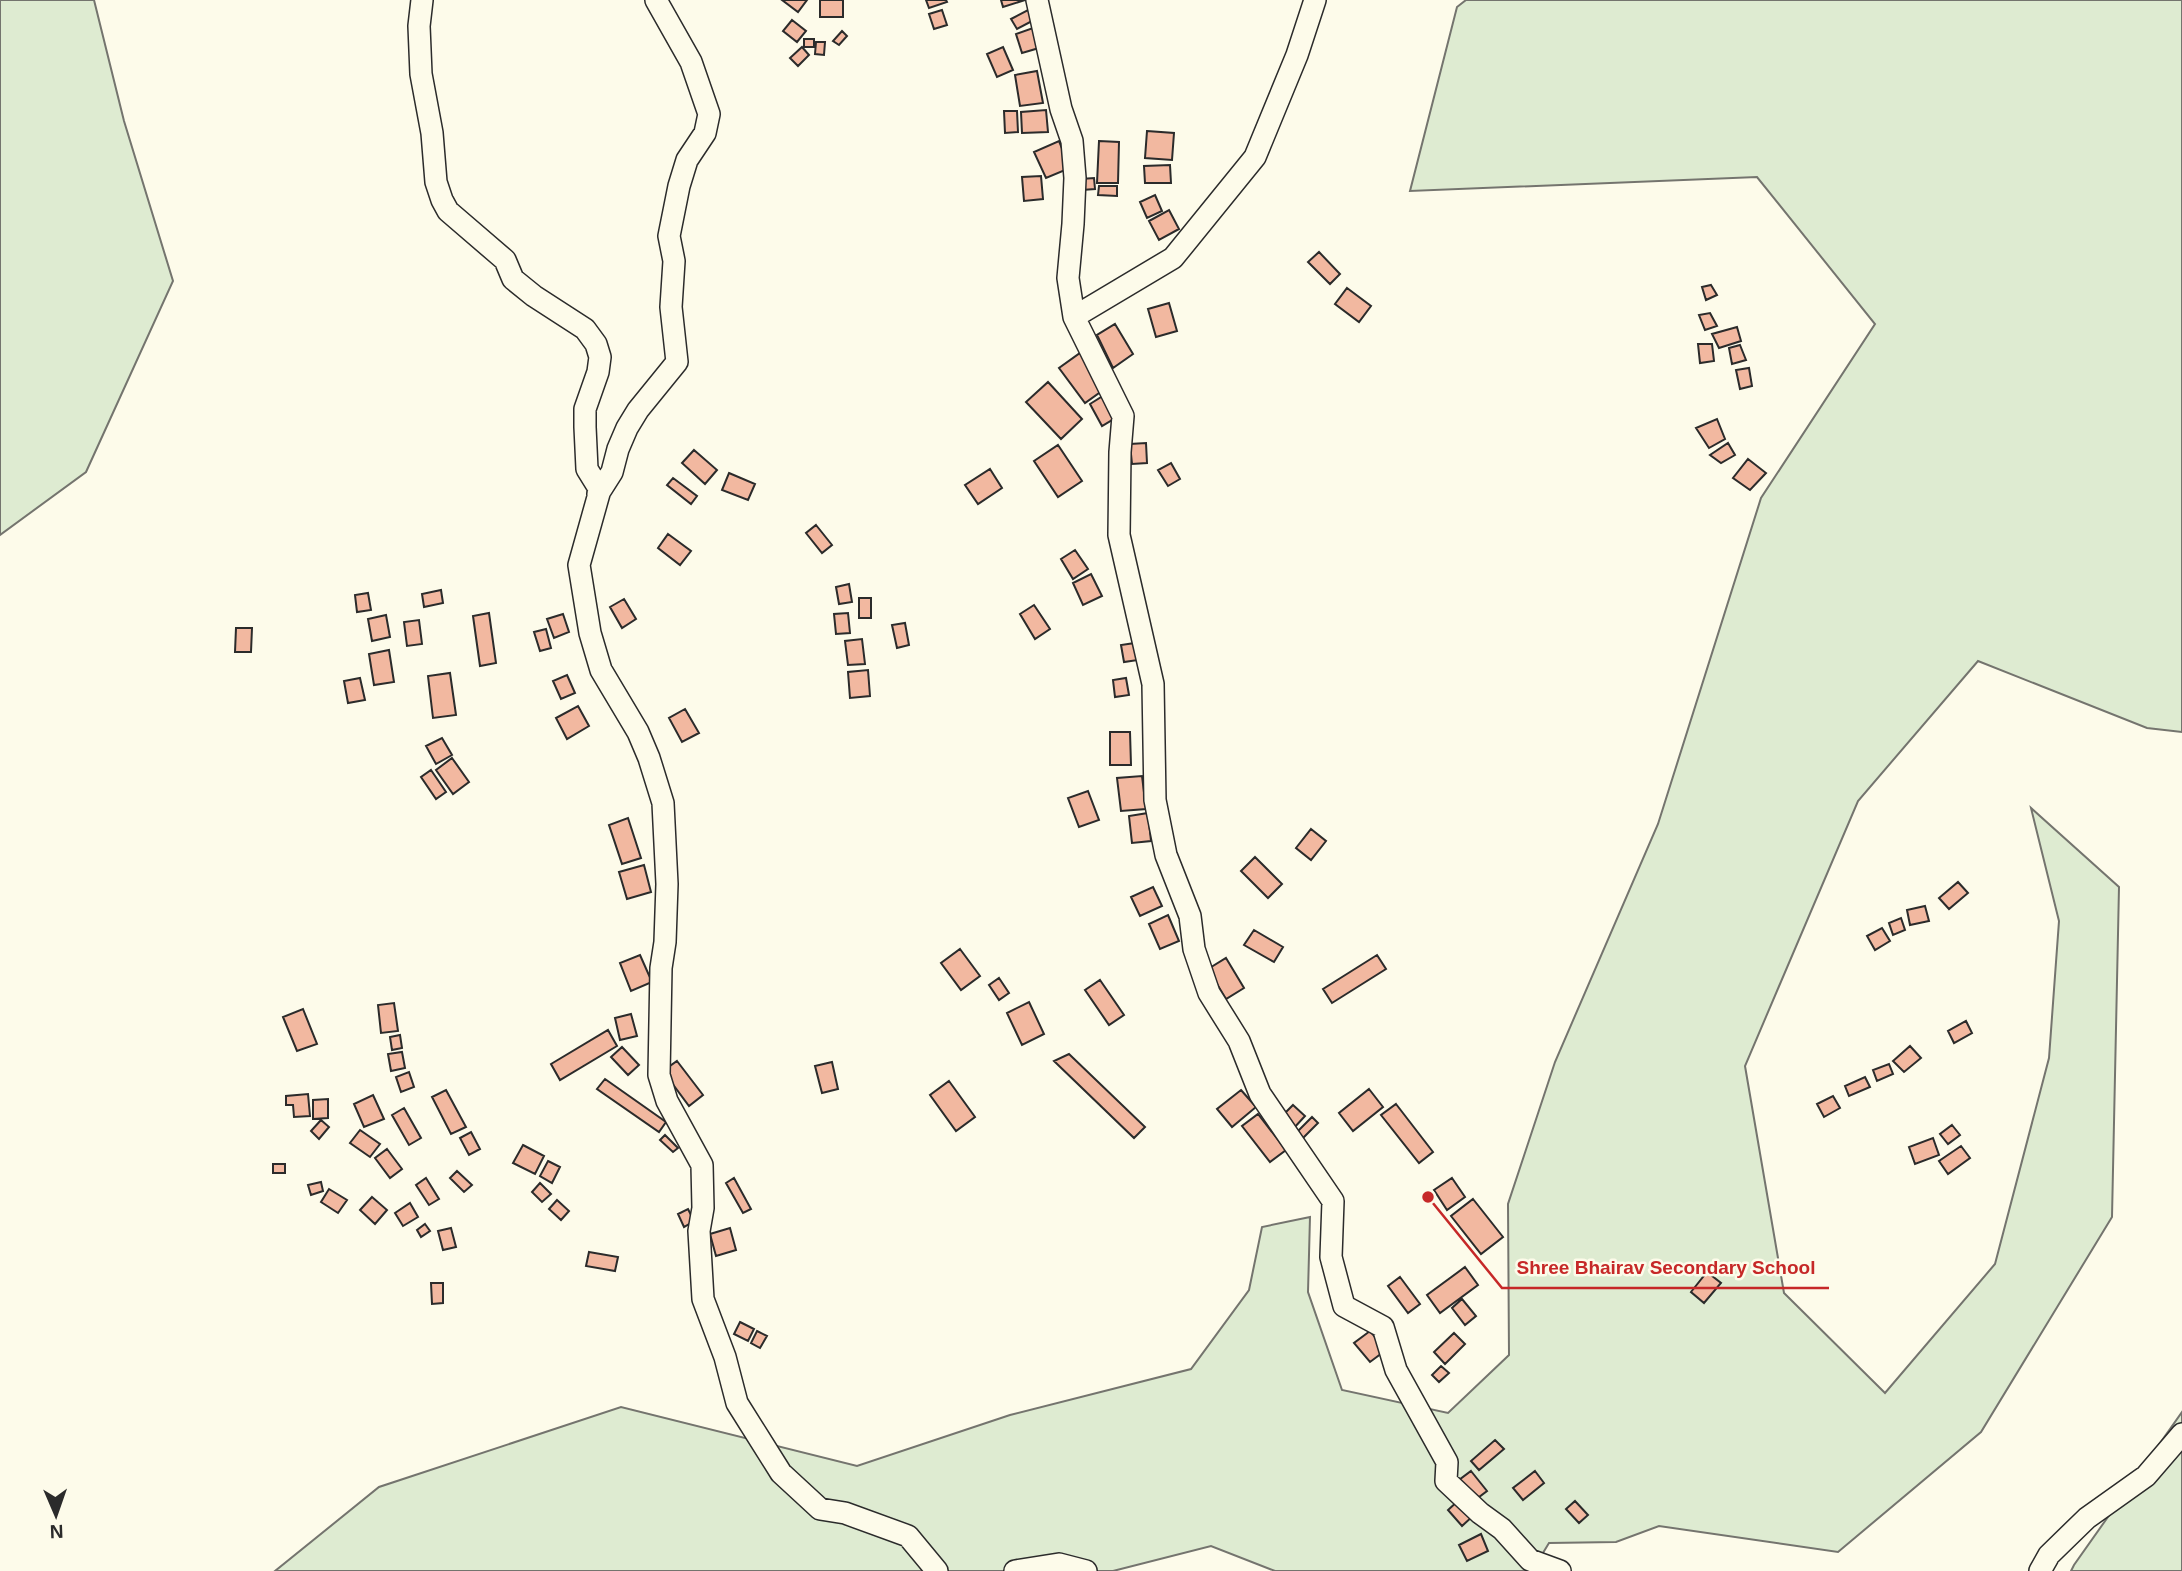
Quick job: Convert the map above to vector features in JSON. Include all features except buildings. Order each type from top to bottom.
[{"type":"street","points":[[422,0],[419,26],[421,74],[432,133],[436,182],[442,200],[454,217],[505,260],[513,279],[585,329],[596,344],[600,357],[585,409],[587,469],[600,490],[579,565],[590,633],[601,670],[638,732],[663,803],[667,884],[665,942],[661,968],[659,1075],[667,1101],[702,1165],[703,1208],[699,1231],[701,1278],[706,1310],[725,1356],[737,1403],[780,1473],[820,1508],[845,1513],[908,1536],[937,1571]]},
{"type":"street","points":[[598,494],[612,472],[627,428],[638,410],[677,362],[671,307],[674,261],[669,236],[687,160],[705,134],[709,114],[691,62],[656,0]]},
{"type":"street","points":[[1037,0],[1061,109],[1072,141],[1075,178],[1068,278],[1074,317],[1123,416],[1119,535],[1153,684],[1155,800],[1166,855],[1190,916],[1194,948],[1209,993],[1239,1041],[1260,1094],[1333,1201],[1331,1257],[1344,1306],[1383,1327],[1396,1370],[1447,1462],[1446,1481],[1480,1513],[1502,1529],[1530,1560],[1560,1571]]},
{"type":"street","points":[[1074,317],[1173,258],[1255,157],[1297,55],[1315,0]]},
{"type":"street","points":[[2040,1571],[2049,1555],[2087,1518],[2146,1476],[2182,1434]]},
{"type":"street","points":[[1015,1571],[1059,1564],[1086,1571]]},
{"type":"green space","points":[[0,0],[94,0],[124,121],[173,281],[86,472],[0,535]]},
{"type":"green space","points":[[1466,0],[2182,0],[2182,732],[2147,728],[1978,661],[1858,801],[1745,1066],[1784,1293],[1885,1393],[1995,1264],[2049,1058],[2059,921],[2031,808],[2119,887],[2112,1217],[1981,1432],[1838,1552],[1659,1526],[1616,1542],[1549,1543],[1532,1571],[1275,1571],[1211,1546],[1113,1571],[275,1571],[379,1487],[621,1407],[857,1466],[1010,1415],[1191,1369],[1249,1290],[1262,1227],[1310,1217],[1308,1292],[1342,1390],[1448,1413],[1509,1355],[1508,1204],[1555,1062],[1658,824],[1761,498],[1875,324],[1757,177],[1410,191],[1457,7]]},
{"type":"green space","points":[[2182,1412],[2182,1571],[2071,1571],[2074,1565]]},
{"type":"place","name":"Shree Bhairav Secondary School","points":[[1428,1197]]}]
